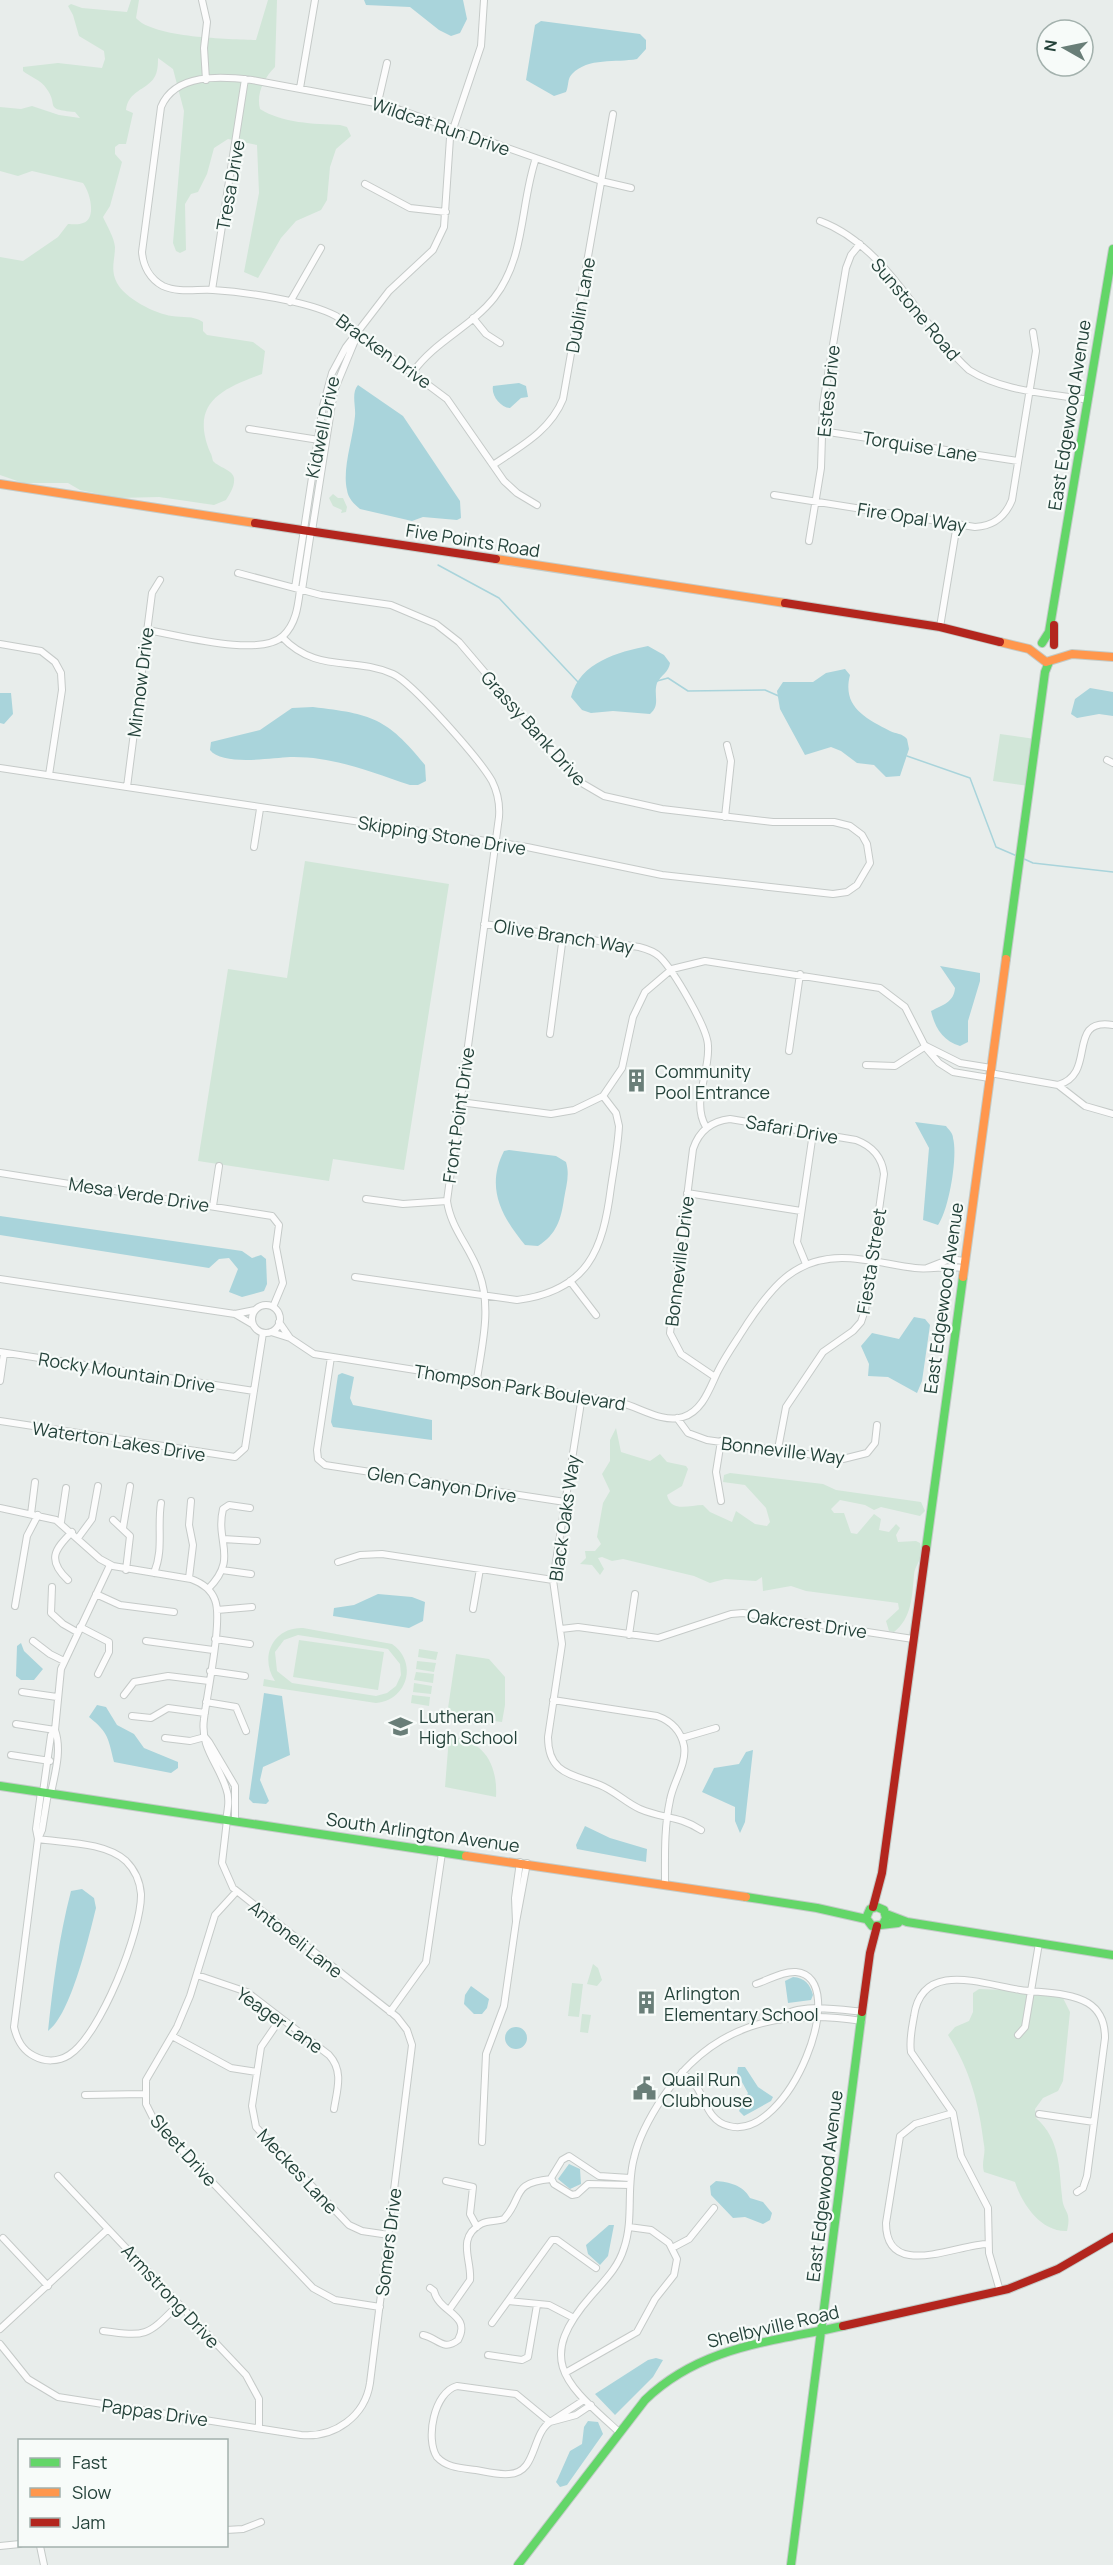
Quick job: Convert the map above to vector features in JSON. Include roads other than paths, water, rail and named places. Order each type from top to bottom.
[{"type":"main road","name":"East Edgewood Avenue","points":[[1038,717],[1040,644],[1049,632],[1058,586],[1113,249]]},
{"type":"main road","name":"Five Points Road","points":[[0,484],[940,627]]},
{"type":"main road","name":"East Edgewood Avenue","points":[[881,1883],[1038,717],[1045,672],[1052,660],[1055,647],[1058,586]]},
{"type":"main road","points":[[940,627],[974,631],[1014,642],[1040,644],[1048,642],[1055,647],[1113,655]]},
{"type":"main road","points":[[940,627],[1026,648],[1038,657],[1052,660],[1085,654],[1113,655]]},
{"type":"main road","name":"South Arlington Avenue","points":[[0,1786],[842,1911],[880,1925]]},
{"type":"main road","points":[[870,1953],[867,1921],[881,1883]]},
{"type":"main road","points":[[870,1953],[884,1912],[881,1883]]},
{"type":"main road","name":"South Arlington Avenue","points":[[842,1911],[871,1908],[884,1912]]},
{"type":"main road","points":[[884,1912],[907,1922],[1113,1954]]},
{"type":"main road","points":[[880,1925],[907,1922]]},
{"type":"main road","name":"East Edgewood Avenue","points":[[791,2565],[870,1953]]},
{"type":"main road","name":"Shelbyville Road","points":[[518,2565],[656,2390],[686,2367],[722,2352],[1000,2291],[1058,2269],[1113,2237]]},
{"type":"street","points":[[202,0],[207,22],[204,48],[206,80]]},
{"type":"street","points":[[300,88],[315,0]]},
{"type":"street","name":"Kidwell Drive","points":[[308,531],[317,440],[332,373],[346,347],[393,287],[433,250],[444,227],[448,149],[481,46],[484,0]]},
{"type":"street","points":[[378,102],[387,63]]},
{"type":"street","name":"Wildcat Run Drive","points":[[148,273],[142,252],[160,111],[166,97],[177,86],[187,82],[245,79],[378,102],[601,181],[631,188]]},
{"type":"street","name":"Tresa Drive","points":[[212,290],[245,79]]},
{"type":"street","name":"Dublin Lane","points":[[493,465],[542,431],[561,405],[613,114]]},
{"type":"street","points":[[413,372],[437,345],[473,318],[495,296],[513,264],[536,158]]},
{"type":"street","points":[[365,184],[410,208],[446,212]]},
{"type":"street","name":"Sunstone Road","points":[[820,221],[837,227],[860,244],[969,370],[984,380],[1088,400]]},
{"type":"street","name":"Estes Drive","points":[[809,542],[821,468],[823,404],[846,268],[860,244]]},
{"type":"street","points":[[290,302],[321,248]]},
{"type":"street","name":"Bracken Drive","points":[[148,273],[158,283],[169,288],[212,290],[290,302],[330,313],[359,332],[447,399],[511,488],[537,505]]},
{"type":"street","points":[[473,318],[488,336],[500,343]]},
{"type":"street","name":"Kidwell Drive","points":[[308,531],[339,373],[359,332]]},
{"type":"street","name":"Fire Opal Way","points":[[774,495],[957,524],[984,526],[1000,519],[1012,500],[1035,351],[1033,332]]},
{"type":"street","points":[[249,429],[326,441]]},
{"type":"street","name":"Torquise Lane","points":[[822,431],[1018,461]]},
{"type":"street","points":[[940,627],[957,524]]},
{"type":"street","points":[[147,630],[255,646],[269,644],[282,637],[293,622],[308,531]]},
{"type":"street","name":"Grassy Bank Drive","points":[[238,573],[299,589],[391,605],[436,624],[459,642],[569,771],[592,791],[615,800],[662,809],[773,822],[834,822],[850,826],[862,835],[867,844],[870,863]]},
{"type":"street","name":"Minnow Drive","points":[[127,787],[152,593],[160,580]]},
{"type":"street","name":"Front Point Drive","points":[[282,637],[293,648],[310,658],[384,670],[414,687],[492,782],[499,810],[447,1201],[455,1230],[480,1274],[484,1297],[484,1332],[477,1379]]},
{"type":"street","points":[[0,644],[41,651],[58,660],[63,681],[50,775]]},
{"type":"street","points":[[725,817],[731,761],[727,745]]},
{"type":"street","name":"Skipping Stone Drive","points":[[0,768],[260,809],[378,824],[495,843],[663,875],[832,894],[847,892],[857,885],[870,863]]},
{"type":"street","points":[[254,847],[260,809]]},
{"type":"street","name":"Olive Branch Way","points":[[484,924],[646,948],[658,955],[670,970],[707,1035],[708,1054],[699,1107],[701,1120],[706,1127]]},
{"type":"street","points":[[550,1034],[564,936]]},
{"type":"street","points":[[460,1102],[551,1114],[574,1110],[603,1096],[616,1080],[625,1063],[631,1024],[638,1003],[654,982],[670,970],[690,963],[708,961],[868,984],[885,990],[905,1007],[930,1055],[948,1069],[990,1073],[1058,1085],[1085,1106],[1113,1114]]},
{"type":"street","points":[[789,1051],[800,974]]},
{"type":"street","points":[[1058,1085],[1070,1080],[1078,1071],[1085,1036],[1090,1028],[1099,1023],[1113,1025]]},
{"type":"street","points":[[926,1046],[960,1063],[990,1073]]},
{"type":"street","points":[[866,1065],[895,1066],[926,1046]]},
{"type":"street","points":[[355,1277],[503,1300],[528,1299],[551,1292],[570,1281],[595,1253],[607,1222],[619,1126],[616,1113],[603,1096]]},
{"type":"street","name":"Safari Drive","points":[[706,1127],[730,1119],[856,1140],[875,1152]]},
{"type":"street","name":"Bonneville Drive","points":[[706,1127],[693,1149],[670,1333],[681,1354],[715,1377]]},
{"type":"street","points":[[806,1264],[797,1242],[813,1133]]},
{"type":"street","name":"Fiesta Street","points":[[778,1449],[786,1407],[823,1352],[847,1336],[861,1322],[873,1261],[884,1174],[875,1152]]},
{"type":"street","points":[[213,1206],[219,1166]]},
{"type":"street","name":"Mesa Verde Drive","points":[[0,1173],[268,1214],[276,1220],[279,1227],[276,1248],[283,1283],[280,1295],[273,1307]]},
{"type":"street","points":[[687,1193],[801,1211]]},
{"type":"street","points":[[366,1199],[403,1204],[447,1201]]},
{"type":"street","points":[[677,1418],[692,1413],[699,1406],[771,1288],[784,1276],[806,1264],[842,1258],[927,1268],[964,1264]]},
{"type":"street","points":[[0,1279],[235,1314],[263,1306],[273,1307],[278,1314],[279,1322],[271,1332],[263,1333],[253,1324],[235,1314]]},
{"type":"street","points":[[570,1281],[596,1315]]},
{"type":"street","points":[[253,1324],[255,1310]]},
{"type":"street","name":"Thompson Park Boulevard","points":[[279,1322],[290,1338]]},
{"type":"street","name":"Thompson Park Boulevard","points":[[271,1332],[290,1338],[314,1354],[582,1396],[632,1405],[665,1418],[677,1418]]},
{"type":"street","points":[[254,1391],[263,1333]]},
{"type":"street","points":[[0,1381],[2,1352]]},
{"type":"street","name":"Rocky Mountain Drive","points":[[2,1352],[254,1391]]},
{"type":"street","name":"Glen Canyon Drive","points":[[332,1357],[317,1450],[320,1461],[329,1467],[565,1502]]},
{"type":"street","name":"Waterton Lakes Drive","points":[[0,1421],[231,1458],[239,1456],[245,1448],[254,1391]]},
{"type":"street","name":"Black Oaks Way","points":[[582,1396],[553,1580],[562,1644],[549,1747],[552,1759],[565,1773],[603,1786],[641,1809],[667,1815]]},
{"type":"street","name":"Bonneville Way","points":[[677,1418],[688,1433],[707,1440],[843,1459],[859,1457],[873,1448],[877,1425]]},
{"type":"street","points":[[720,1441],[716,1472],[721,1501]]},
{"type":"street","points":[[15,1606],[27,1536],[34,1514],[35,1482]]},
{"type":"street","points":[[78,1538],[93,1516],[98,1486]]},
{"type":"street","points":[[123,1528],[130,1486]]},
{"type":"street","points":[[61,1522],[66,1488]]},
{"type":"street","points":[[189,1578],[193,1545],[189,1525],[191,1501]]},
{"type":"street","points":[[154,1574],[161,1551],[158,1519],[160,1503]]},
{"type":"street","points":[[208,1589],[222,1570],[225,1550],[220,1525],[224,1508],[229,1505],[250,1508]]},
{"type":"street","points":[[0,1508],[61,1522],[110,1565],[126,1570],[189,1578],[208,1589],[217,1610],[252,1607]]},
{"type":"street","points":[[113,1520],[123,1528],[130,1540],[126,1570]]},
{"type":"street","points":[[68,1580],[57,1569],[55,1557],[57,1548],[72,1532]]},
{"type":"street","points":[[223,1539],[232,1537],[257,1540]]},
{"type":"street","points":[[338,1562],[360,1555],[382,1554],[553,1580]]},
{"type":"street","points":[[38,1839],[114,1853],[133,1869],[141,1892],[138,1915],[126,1959],[95,2022],[70,2054],[57,2060],[40,2059],[24,2049],[14,2027],[38,1839],[36,1829],[57,1762],[58,1738],[55,1730],[57,1697],[64,1660],[110,1565]]},
{"type":"street","points":[[473,1609],[480,1569]]},
{"type":"street","points":[[222,1570],[251,1574]]},
{"type":"street","points":[[52,1587],[51,1614],[79,1630],[107,1640],[109,1652],[98,1674]]},
{"type":"street","points":[[96,1594],[123,1606],[174,1612]]},
{"type":"street","points":[[628,1635],[635,1594]]},
{"type":"street","name":"Antoneli Lane","points":[[217,1610],[206,1702],[205,1738],[208,1754],[226,1788],[229,1802],[229,1820],[222,1863],[226,1878],[236,1892],[402,2022],[410,2037]]},
{"type":"street","name":"Oakcrest Drive","points":[[561,1629],[578,1627],[661,1638],[741,1612],[913,1639]]},
{"type":"street","points":[[215,1640],[250,1644]]},
{"type":"street","points":[[33,1641],[50,1654],[64,1660]]},
{"type":"street","points":[[146,1641],[213,1650]]},
{"type":"street","points":[[210,1671],[245,1676]]},
{"type":"street","points":[[124,1695],[128,1686],[134,1682],[166,1676],[209,1681]]},
{"type":"street","points":[[22,1692],[57,1697]]},
{"type":"street","points":[[553,1701],[659,1717],[672,1724],[682,1738],[683,1762],[671,1793],[664,1834],[665,1884]]},
{"type":"street","points":[[206,1702],[236,1707],[246,1731]]},
{"type":"street","points":[[132,1716],[151,1718],[166,1708],[205,1713]]},
{"type":"street","points":[[16,1724],[55,1730]]},
{"type":"street","points":[[682,1738],[716,1728]]},
{"type":"street","points":[[46,1793],[51,1735],[55,1730]]},
{"type":"street","points":[[165,1738],[189,1741],[205,1738]]},
{"type":"street","points":[[11,1755],[57,1762]]},
{"type":"street","points":[[667,1815],[685,1820],[701,1830]]},
{"type":"street","points":[[390,2012],[426,1962],[442,1853]]},
{"type":"street","points":[[482,2142],[486,2054],[504,2006],[516,1922],[515,1898],[523,1863]]},
{"type":"street","name":"Sleet Drive","points":[[236,1892],[212,1920],[197,1975],[172,2036],[147,2078],[144,2094],[147,2109],[155,2122],[313,2288],[335,2300],[380,2307]]},
{"type":"street","points":[[1018,2035],[1025,2028],[1039,1943]]},
{"type":"street","points":[[682,2072],[697,2088],[716,2120],[729,2126],[745,2126],[771,2112],[782,2103],[813,2038],[818,2012],[817,1989],[803,1974],[789,1973],[756,1984]]},
{"type":"street","name":"Yeager Lane","points":[[197,1975],[245,1991],[329,2055],[336,2064],[339,2076],[334,2109]]},
{"type":"street","points":[[1000,2291],[988,2244],[989,2212],[961,2157],[953,2113],[911,2052],[915,2005],[922,1992],[930,1985],[951,1979],[1082,2000],[1092,2006],[1100,2016],[1105,2038],[1086,2181],[1077,2192]]},
{"type":"street","points":[[620,2433],[572,2386],[565,2373],[562,2347],[572,2317],[615,2269],[624,2250],[629,2227],[630,2181],[636,2149],[648,2123],[682,2072],[705,2049],[744,2028],[818,2012],[863,2017]]},
{"type":"street","name":"Meckes Lane","points":[[281,2018],[261,2047],[252,2113],[259,2131],[351,2227],[389,2235]]},
{"type":"street","points":[[172,2036],[231,2068],[257,2072]]},
{"type":"street","name":"Somers Drive","points":[[331,2431],[350,2420],[366,2399],[370,2383],[413,2055],[410,2037]]},
{"type":"street","points":[[85,2095],[144,2094]]},
{"type":"street","points":[[953,2113],[915,2124],[900,2136],[886,2223],[887,2235],[895,2248],[912,2257],[988,2244]]},
{"type":"street","points":[[1040,2114],[1094,2122]]},
{"type":"street","points":[[568,2156],[576,2159],[599,2176],[630,2181],[588,2184],[580,2193],[572,2195],[555,2185],[551,2179],[552,2172],[568,2156]]},
{"type":"street","name":"Armstrong Drive","points":[[58,2176],[251,2381],[259,2399],[259,2428]]},
{"type":"street","points":[[448,2310],[470,2280],[466,2248],[469,2237],[477,2227],[504,2219],[516,2195],[526,2186],[551,2179]]},
{"type":"street","points":[[446,2181],[473,2187],[470,2214],[477,2227]]},
{"type":"street","points":[[672,2248],[689,2239],[714,2208]]},
{"type":"street","points":[[565,2373],[625,2340],[642,2326],[655,2299],[669,2283],[676,2268],[677,2259],[672,2248],[657,2233],[629,2227]]},
{"type":"street","points":[[0,2329],[108,2229]]},
{"type":"street","points":[[3,2238],[48,2286]]},
{"type":"street","points":[[492,2323],[552,2240],[557,2240],[596,2268]]},
{"type":"street","points":[[423,2335],[442,2345],[456,2342],[461,2335],[461,2325],[448,2310],[437,2302],[434,2291],[430,2288]]},
{"type":"street","points":[[508,2301],[549,2305],[572,2317]]},
{"type":"street","points":[[103,2331],[133,2335],[146,2333],[179,2304]]},
{"type":"street","points":[[489,2355],[522,2360],[528,2357],[537,2305]]},
{"type":"street","name":"Pappas Drive","points":[[0,2344],[28,2379],[58,2397],[306,2435],[331,2431]]},
{"type":"street","points":[[550,2422],[516,2394],[457,2386],[446,2390],[438,2400],[432,2439],[435,2454],[448,2465],[511,2474],[528,2464],[540,2432],[550,2422],[584,2400]]},
{"type":"street","points":[[550,2422],[581,2413],[591,2405]]},
{"type":"street","points":[[228,2530],[243,2529],[261,2522]]},
{"type":"street","points":[[0,2546],[18,2544]]},
{"type":"street","points":[[40,2547],[44,2565]]},
{"type":"water","points":[[364,0],[463,0],[467,19],[460,33],[451,36],[439,30],[410,7],[366,5]]},
{"type":"water","points":[[541,21],[640,34],[646,40],[646,49],[637,59],[586,65],[570,76],[566,92],[554,96],[526,80],[535,25]]},
{"type":"water","points":[[519,383],[526,386],[528,397],[521,398],[510,408],[497,400],[493,393],[493,386]]},
{"type":"water","points":[[358,385],[403,416],[460,501],[461,518],[457,520],[423,517],[412,521],[360,509],[352,501],[348,493],[346,473],[355,416],[355,392]]},
{"type":"water","points":[[648,646],[664,655],[670,663],[657,683],[656,703],[650,714],[613,711],[591,713],[582,710],[571,697],[576,685],[591,667],[613,656]]},
{"type":"water","points":[[845,669],[850,675],[849,695],[857,710],[872,721],[907,739],[909,749],[900,776],[886,777],[874,765],[857,763],[841,751],[831,747],[805,755],[780,709],[777,691],[783,682],[813,682],[826,673]]},
{"type":"water","points":[[1090,688],[1113,692],[1113,716],[1099,714],[1077,718],[1071,714],[1075,699]]},
{"type":"water","points":[[0,693],[11,693],[13,714],[4,724],[0,723]]},
{"type":"water","points":[[313,707],[350,712],[377,721],[388,728],[412,749],[425,765],[426,781],[418,785],[410,785],[321,759],[290,757],[236,760],[216,755],[210,750],[211,742],[260,730],[292,708]]},
{"type":"water","points":[[940,966],[980,973],[980,981],[968,1021],[968,1042],[960,1046],[944,1037],[931,1011],[953,997],[955,988]]},
{"type":"water","points":[[915,1122],[946,1126],[953,1136],[952,1183],[946,1208],[938,1225],[923,1220],[929,1148]]},
{"type":"water","points":[[504,1151],[556,1156],[566,1162],[567,1180],[559,1219],[554,1231],[538,1246],[525,1245],[509,1224],[499,1201],[496,1177]]},
{"type":"water","points":[[0,1216],[242,1251],[252,1258],[261,1255],[266,1259],[267,1284],[264,1291],[242,1297],[229,1292],[238,1269],[229,1258],[219,1259],[209,1268],[0,1235]]},
{"type":"water","points":[[914,1317],[925,1319],[930,1325],[922,1381],[917,1393],[888,1377],[868,1376],[869,1364],[861,1346],[872,1333],[899,1339]]},
{"type":"water","points":[[342,1373],[354,1377],[350,1398],[353,1405],[432,1420],[432,1440],[333,1427],[331,1422],[338,1375]]},
{"type":"water","points":[[378,1594],[412,1597],[425,1602],[423,1621],[409,1628],[333,1616],[334,1608],[354,1605]]},
{"type":"water","points":[[21,1643],[24,1651],[43,1669],[34,1680],[21,1680],[16,1676],[17,1646]]},
{"type":"water","points":[[264,1693],[282,1696],[290,1755],[263,1767],[260,1780],[269,1801],[266,1804],[253,1803],[249,1799]]},
{"type":"water","points":[[97,1705],[106,1707],[117,1725],[134,1734],[144,1748],[178,1762],[178,1768],[171,1773],[114,1762],[107,1736],[89,1717]]},
{"type":"water","points":[[753,1750],[745,1822],[740,1833],[735,1821],[735,1807],[702,1792],[714,1768],[739,1764],[746,1752]]},
{"type":"water","points":[[585,1826],[610,1838],[647,1849],[646,1862],[577,1849],[576,1845]]},
{"type":"water","points":[[82,1889],[94,1898],[96,1908],[84,1955],[71,1992],[64,2009],[48,2031],[57,1961],[71,1891]]},
{"type":"water","points":[[793,1977],[804,1980],[809,1985],[813,1995],[811,2000],[788,2003],[785,1981]]},
{"type":"water","points":[[471,1986],[489,1999],[487,2008],[482,2014],[474,2014],[464,2004],[465,1995]]},
{"type":"water","points":[[512,2027],[520,2027],[527,2034],[527,2042],[520,2049],[512,2049],[505,2042],[505,2034]]},
{"type":"water","points":[[738,2067],[745,2067],[758,2087],[773,2097],[771,2101],[744,2116],[739,2111],[748,2093],[737,2073]]},
{"type":"water","points":[[569,2164],[580,2169],[581,2184],[570,2189],[558,2179]]},
{"type":"water","points":[[716,2181],[735,2185],[744,2190],[750,2198],[763,2202],[772,2213],[770,2220],[763,2224],[745,2217],[733,2218],[711,2195],[710,2186]]},
{"type":"water","points":[[609,2225],[614,2225],[608,2256],[600,2265],[588,2254],[586,2245]]},
{"type":"water","points":[[656,2358],[663,2360],[653,2377],[615,2415],[595,2394],[648,2360]]},
{"type":"water","points":[[588,2421],[598,2422],[603,2434],[567,2485],[560,2487],[556,2482],[570,2451],[582,2444],[584,2427]]},
{"type":"waterway","points":[[438,565],[499,598],[578,682]]},
{"type":"waterway","points":[[657,681],[668,678],[688,691],[765,690],[781,697]]},
{"type":"waterway","points":[[907,756],[970,778],[996,847],[1017,856]]},
{"type":"waterway","points":[[1022,858],[1033,863],[1113,872]]},
{"type":"place","name":"Community Pool Entrance","points":[[637,1081]]},
{"type":"place","name":"Lutheran High School","points":[[401,1726]]},
{"type":"place","name":"Arlington Elementary School","points":[[646,2003]]},
{"type":"place","name":"Quail Run Clubhouse","points":[[644,2089]]}]
